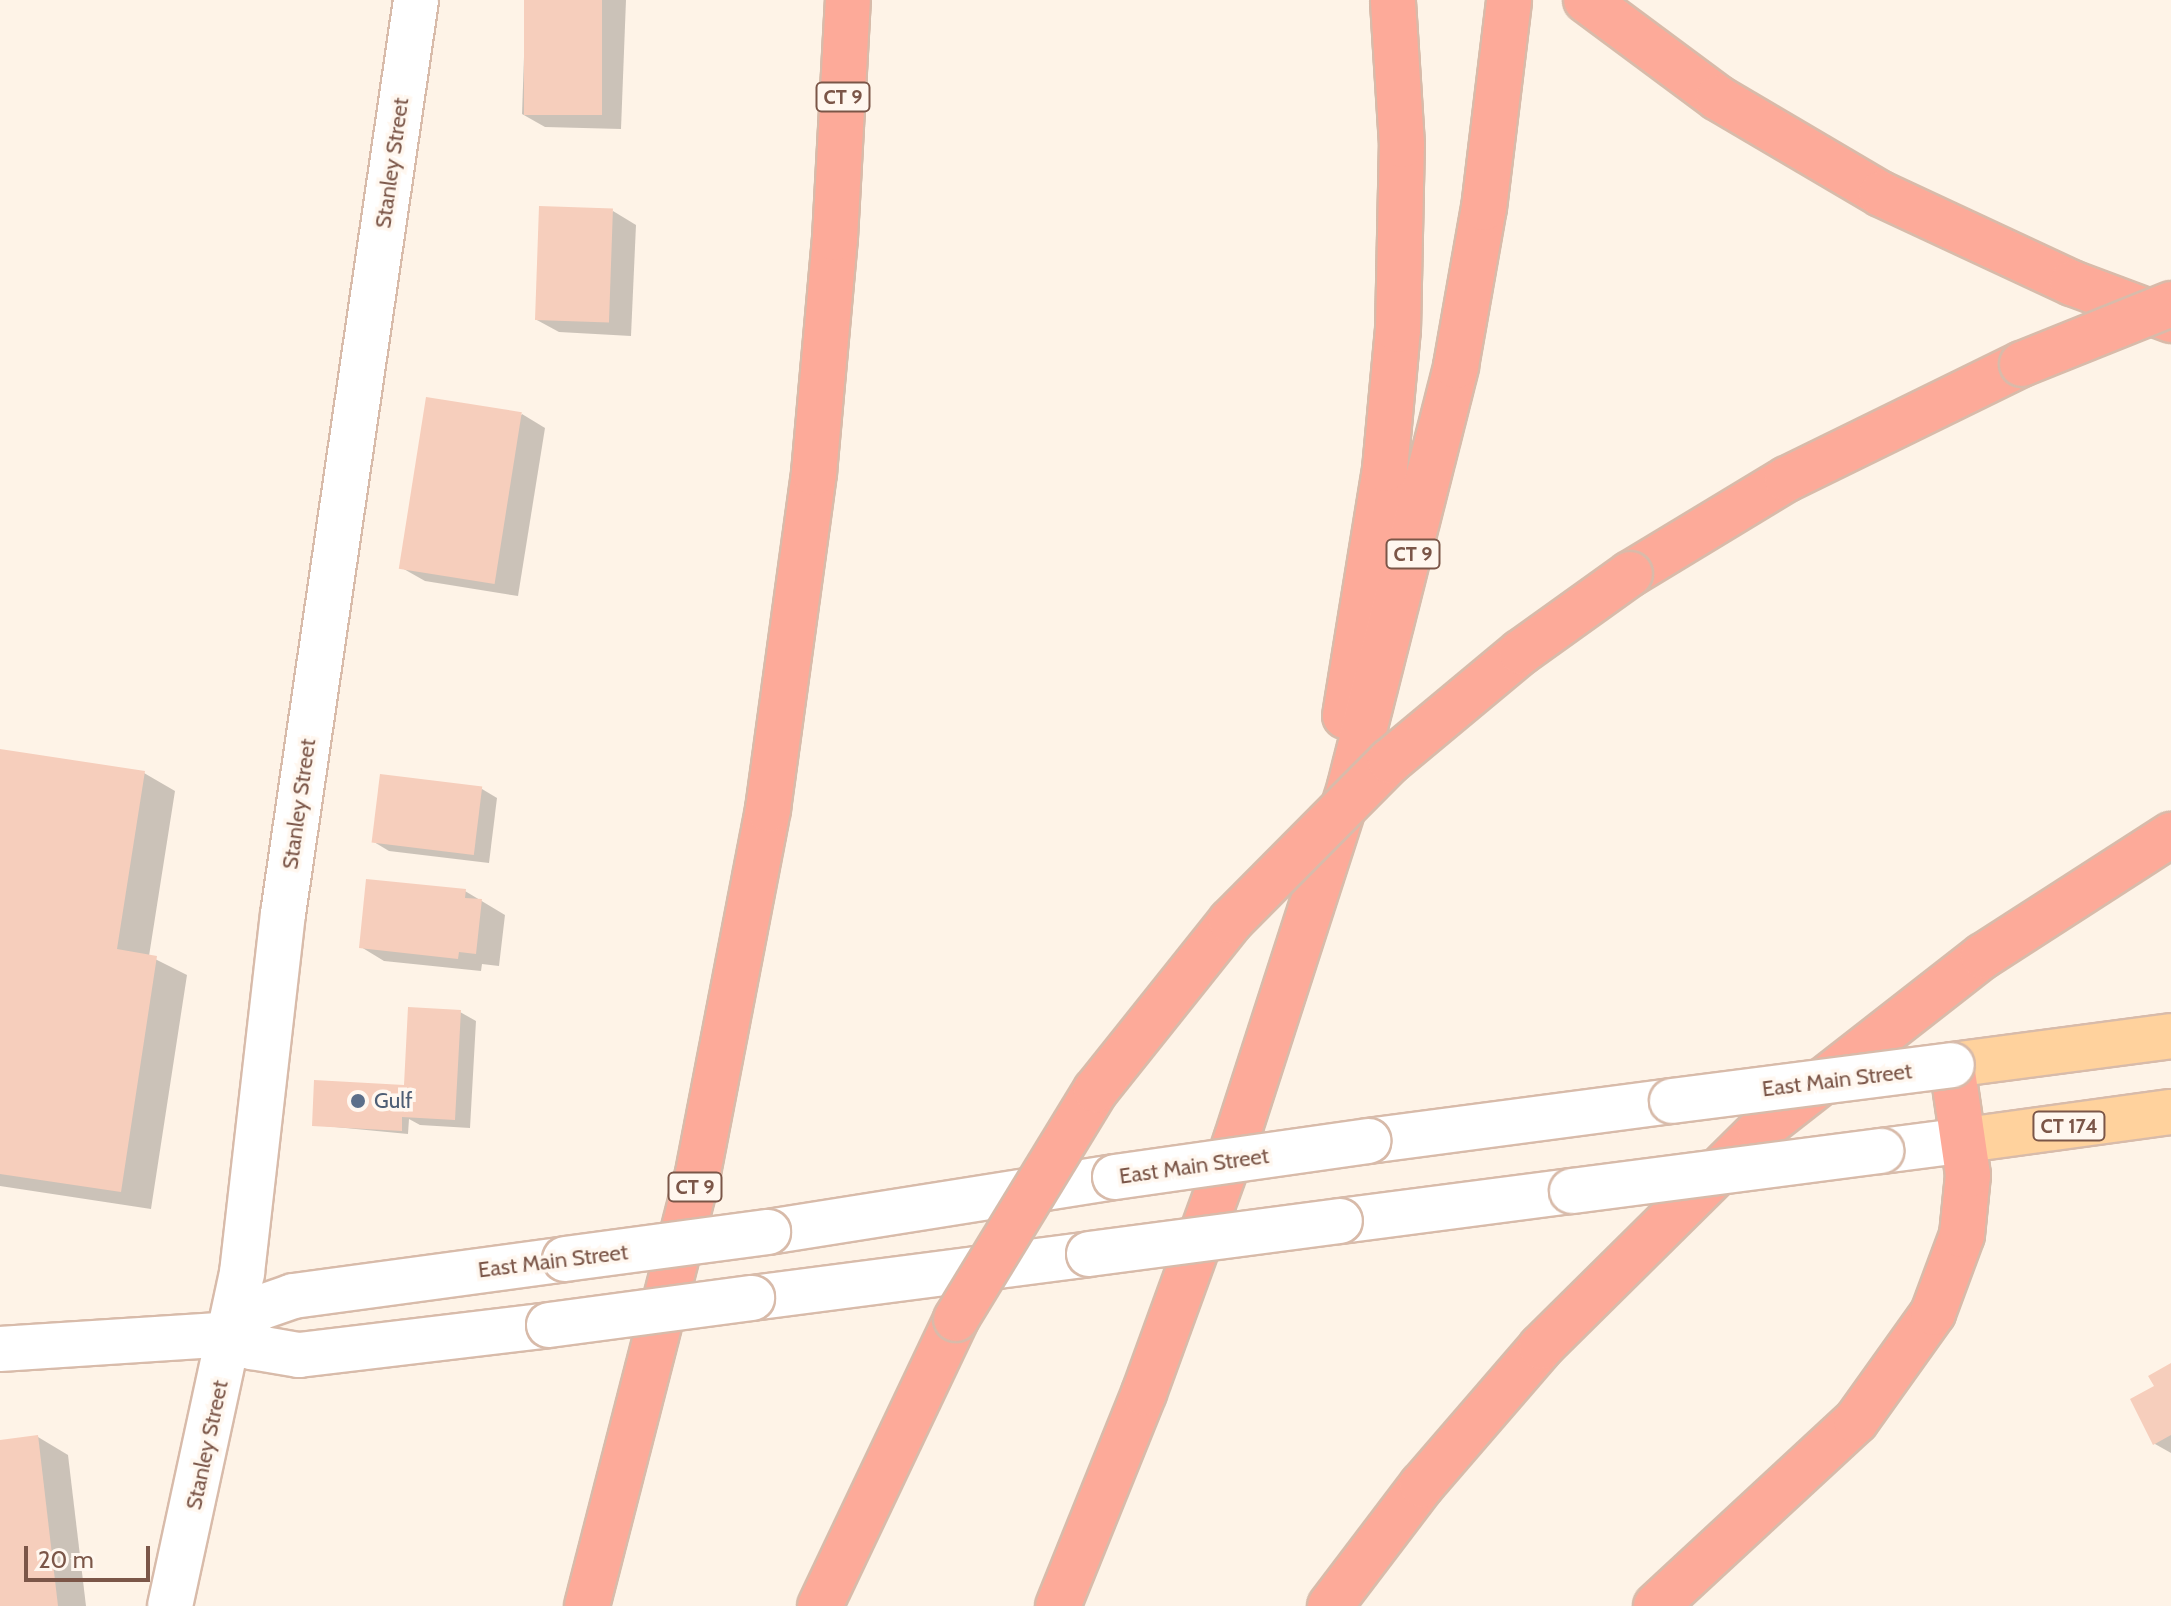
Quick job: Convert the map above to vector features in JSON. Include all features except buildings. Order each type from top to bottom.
[{"type":"highway","points":[[830,0],[838,195]]},
{"type":"highway","name":"CT 9","points":[[587,1606],[666,1313],[752,903],[814,473],[838,195],[848,0]]},
{"type":"highway","points":[[1329,858],[1340,747],[1385,469],[1398,330],[1402,145],[1393,0]]},
{"type":"highway","name":"CT 9","points":[[1058,1606],[1184,1286],[1329,858],[1391,640],[1456,366],[1484,208],[1509,0]]},
{"type":"highway","points":[[1586,0],[1718,98],[1881,194],[2043,270],[2171,320]]},
{"type":"highway","points":[[820,1606],[956,1319],[1096,1090],[1231,921],[1390,761],[1521,652],[1630,574],[1800,472],[2022,364],[2171,304]]},
{"type":"highway","points":[[1330,1606],[1422,1485],[1541,1347],[1760,1130],[1983,956],[2171,835]]},
{"type":"highway","points":[[1656,1606],[1856,1421],[1922,1333],[1962,1235],[1966,1140],[1963,1070]]},
{"type":"main road","name":"Stanley Street","points":[[170,1606],[231,1334],[251,1204],[283,914],[416,0]]},
{"type":"main road","name":"East Main Street","points":[[231,1334],[259,1308],[293,1296],[768,1232],[1368,1141],[1672,1101],[1963,1070],[2171,1036]]},
{"type":"main road","name":"CT 174","points":[[0,1349],[231,1334],[252,1347],[299,1355],[549,1325],[2171,1112]]},
{"type":"place","name":"Gulf","points":[[358,1101]]}]
